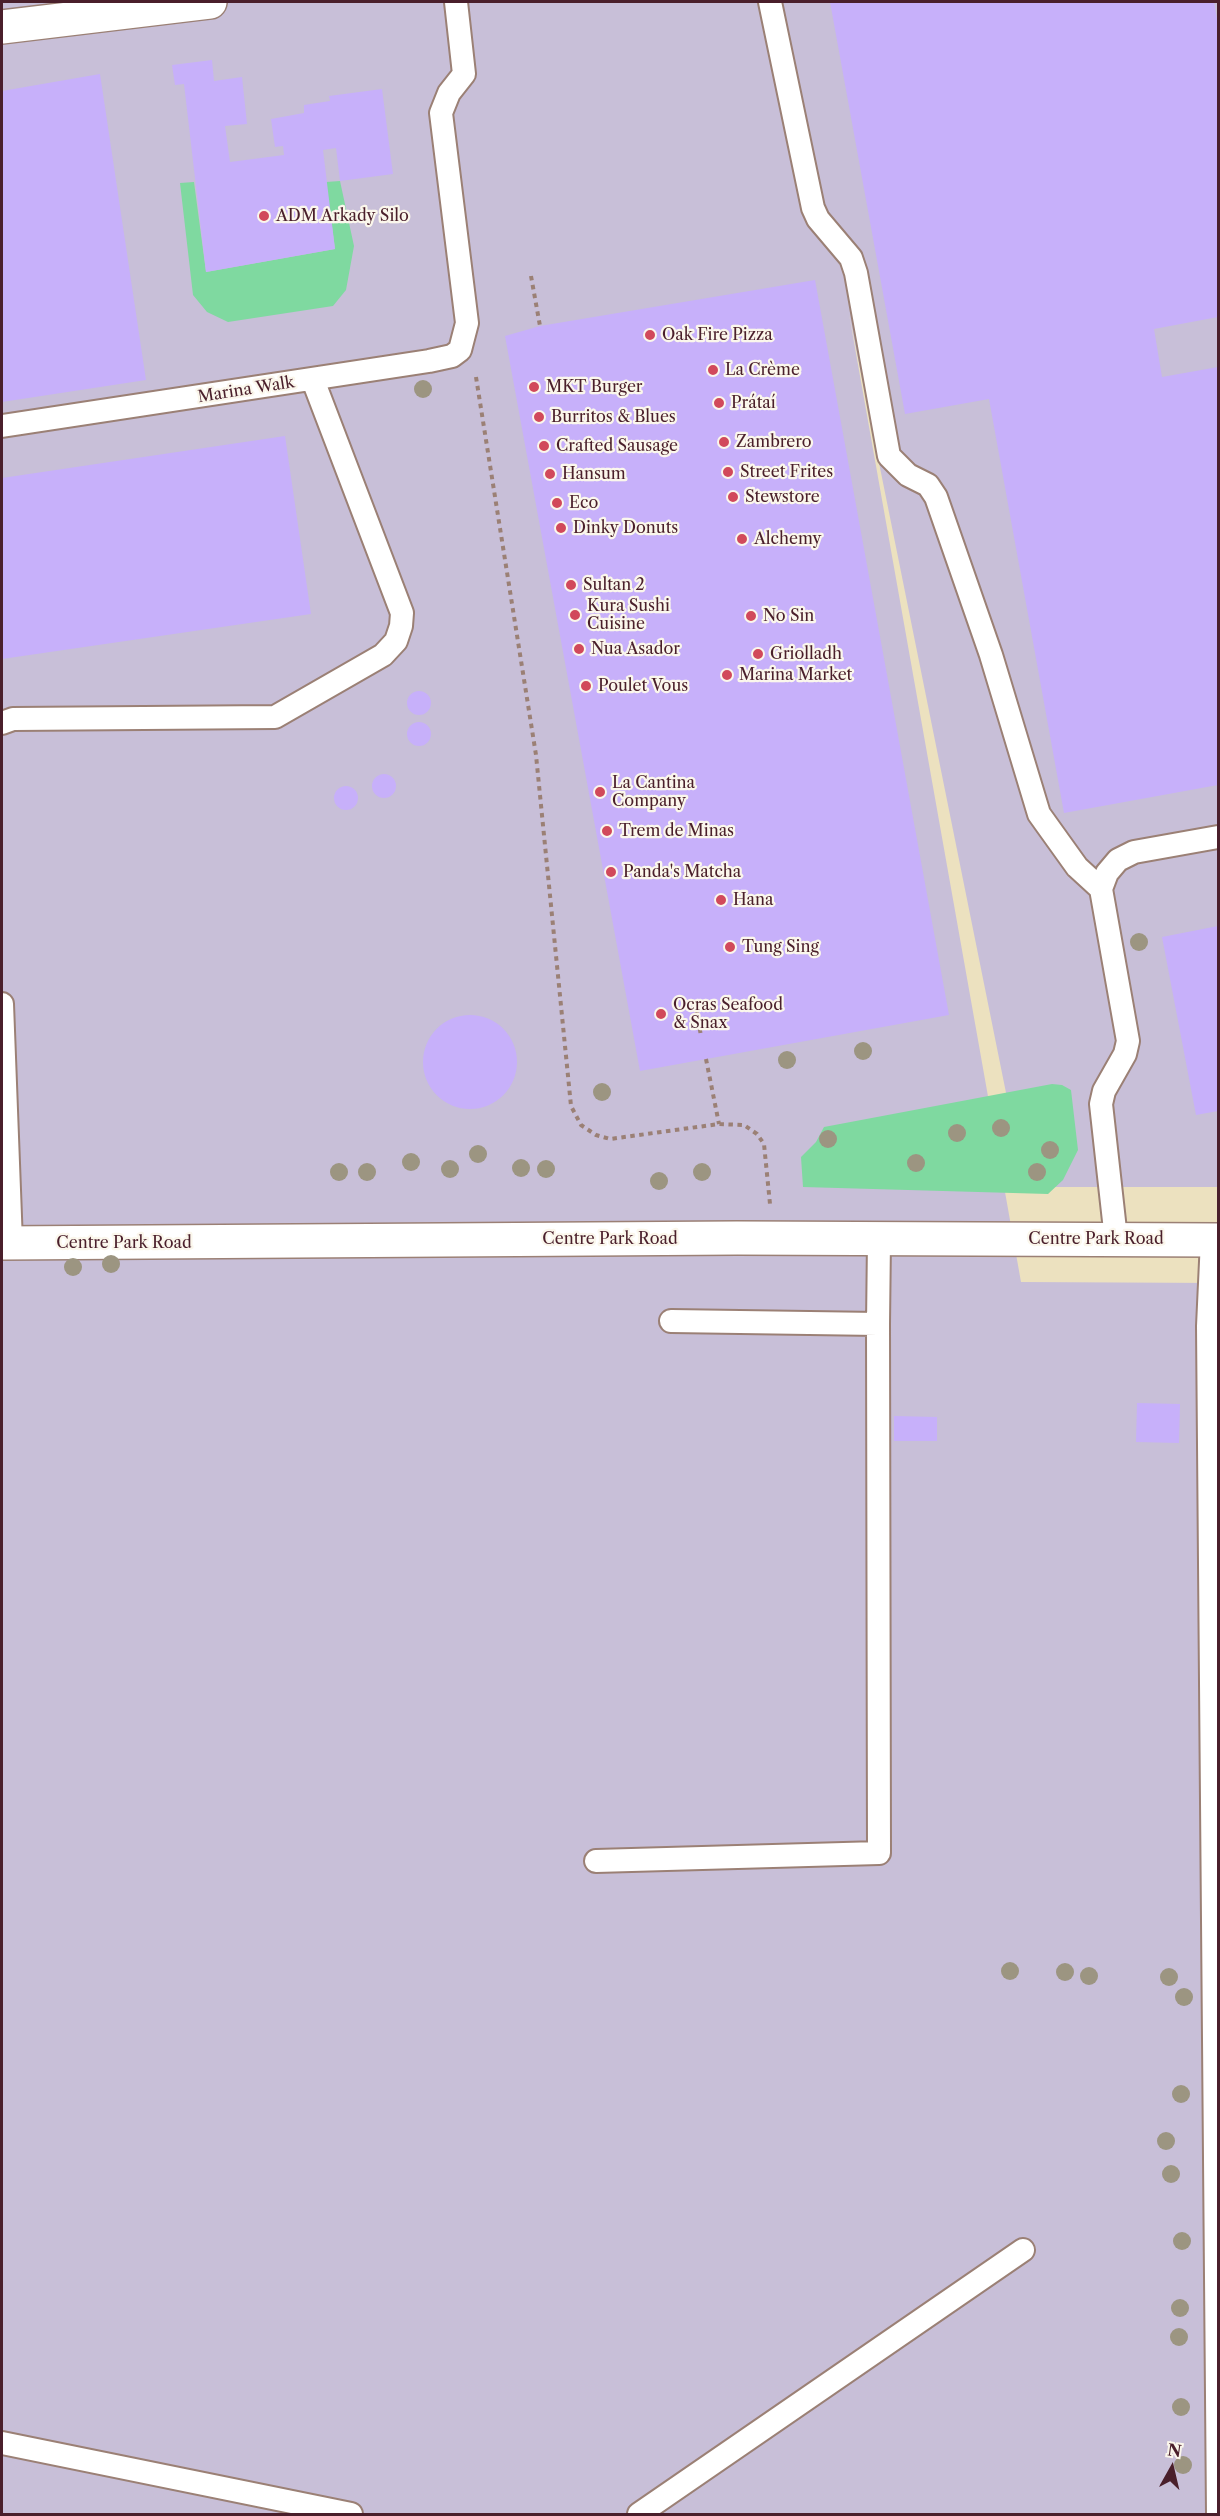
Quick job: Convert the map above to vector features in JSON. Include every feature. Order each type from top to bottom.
[{"type":"street","points":[[2,27],[210,2]]},
{"type":"street","name":"Centre Park Road","points":[[6,1243],[771,1239],[1215,1240]]},
{"type":"lane","points":[[456,2],[464,74],[449,93],[441,113],[467,323]]},
{"type":"lane","points":[[770,2],[813,208],[818,219],[850,258],[856,273],[889,456],[908,475],[928,485],[936,497],[991,655],[1039,814],[1077,867],[1101,889]]},
{"type":"lane","name":"Marina Walk","points":[[2,426],[313,380],[452,356],[460,350],[467,323]]},
{"type":"lane","points":[[2,723],[13,719],[275,717],[383,655],[396,641],[402,614],[313,380]]},
{"type":"lane","points":[[1116,1239],[1101,1104],[1104,1091],[1125,1054],[1128,1041],[1101,889],[1107,873],[1118,860],[1134,852],[1218,837]]},
{"type":"lane","points":[[2,1005],[6,1243]]},
{"type":"lane","points":[[596,1861],[879,1852],[879,1240]]},
{"type":"lane","points":[[1215,1240],[1213,1326],[1218,2514]]},
{"type":"lane","points":[[671,1321],[878,1324]]},
{"type":"lane","points":[[639,2514],[1023,2250]]},
{"type":"lane","points":[[2,2443],[351,2514]]},
{"type":"path","points":[[531,276],[540,326]]},
{"type":"path","points":[[467,323],[536,755],[572,1106],[581,1125],[596,1135],[610,1139],[719,1124],[744,1125],[757,1134],[764,1144],[770,1199],[771,1239]]},
{"type":"path","points":[[695,1002],[701,1036]]},
{"type":"path","points":[[706,1059],[719,1124]]},
{"type":"shaded area","points":[[2,2],[1218,2],[1218,1187],[1025,1187],[849,314],[1021,1282],[1218,1283],[1218,2514],[2,2514]]},
{"type":"green space","points":[[340,181],[354,246],[346,290],[333,306],[228,322],[207,312],[193,295],[180,183],[194,182],[206,272],[335,249],[326,182]]},
{"type":"green space","points":[[1052,1084],[1062,1085],[1071,1090],[1078,1150],[1063,1180],[1048,1194],[803,1187],[801,1157],[816,1142],[824,1127]]},
{"type":"building","points":[[830,2],[1214,2],[1218,25],[1218,317],[1154,329],[1162,377],[1218,367],[1218,785],[1064,813],[989,399],[905,414]]},
{"type":"building","points":[[212,60],[214,81],[242,77],[247,124],[225,126],[230,162],[284,155],[283,146],[275,147],[271,119],[304,113],[304,105],[330,101],[329,96],[382,89],[393,174],[340,181],[336,148],[323,150],[335,249],[206,272],[184,84],[175,85],[172,65]]},
{"type":"building","points":[[100,74],[146,380],[2,402],[2,91]]},
{"type":"building","name":"Marina Market","points":[[815,280],[949,1015],[640,1071],[505,336],[540,326]]},
{"type":"building","points":[[285,436],[311,614],[2,659],[2,478]]},
{"type":"building","points":[[419,691],[424,692],[430,698],[430,708],[424,714],[419,715],[414,714],[408,708],[407,703],[408,698],[414,692]]},
{"type":"building","points":[[419,722],[424,723],[430,729],[430,739],[424,745],[419,746],[414,745],[408,739],[407,734],[408,729],[414,723]]},
{"type":"building","points":[[384,774],[389,775],[395,781],[395,791],[389,797],[384,798],[379,797],[373,791],[372,786],[373,781],[379,775]]},
{"type":"building","points":[[346,786],[351,787],[357,793],[357,803],[351,809],[346,810],[341,809],[335,803],[334,798],[335,793],[341,787]]},
{"type":"building","points":[[1218,926],[1218,1111],[1196,1115],[1162,937]]},
{"type":"building","points":[[470,1015],[488,1018],[504,1028],[514,1044],[517,1062],[514,1080],[504,1096],[488,1106],[470,1109],[452,1106],[436,1096],[426,1080],[423,1062],[426,1044],[436,1028],[452,1018]]},
{"type":"building","points":[[1137,1403],[1180,1404],[1179,1443],[1136,1442]]},
{"type":"building","points":[[894,1416],[937,1417],[937,1441],[894,1441]]},
{"type":"place","name":"ADM Arkady Silo","points":[[264,216]]},
{"type":"place","name":"Oak Fire Pizza","points":[[650,335]]},
{"type":"place","name":"La Crème","points":[[713,370]]},
{"type":"place","name":"MKT Burger","points":[[534,387]]},
{"type":"place","name":"Prátaí","points":[[719,403]]},
{"type":"place","name":"Burritos & Blues","points":[[539,417]]},
{"type":"place","name":"Zambrero","points":[[724,442]]},
{"type":"place","name":"Crafted Sausage","points":[[544,446]]},
{"type":"place","name":"Street Frites","points":[[728,472]]},
{"type":"place","name":"Hansum","points":[[550,474]]},
{"type":"place","name":"Stewstore","points":[[733,497]]},
{"type":"place","name":"Eco","points":[[557,503]]},
{"type":"place","name":"Dinky Donuts","points":[[561,528]]},
{"type":"place","name":"Alchemy","points":[[742,539]]},
{"type":"place","name":"Sultan 2","points":[[571,585]]},
{"type":"place","name":"Kura Sushi Cuisine","points":[[575,615]]},
{"type":"place","name":"No Sin","points":[[751,616]]},
{"type":"place","name":"Nua Asador","points":[[579,649]]},
{"type":"place","name":"Griolladh","points":[[758,654]]},
{"type":"place","name":"Marina Market","points":[[727,675]]},
{"type":"place","name":"Poulet Vous","points":[[586,686]]},
{"type":"place","name":"La Cantina Company","points":[[600,792]]},
{"type":"place","name":"Trem de Minas","points":[[607,831]]},
{"type":"place","name":"Panda's Matcha","points":[[611,872]]},
{"type":"place","name":"Hana","points":[[721,900]]},
{"type":"place","name":"Tung Sing","points":[[730,947]]},
{"type":"place","name":"Ocras Seafood & Snax","points":[[661,1014]]}]
